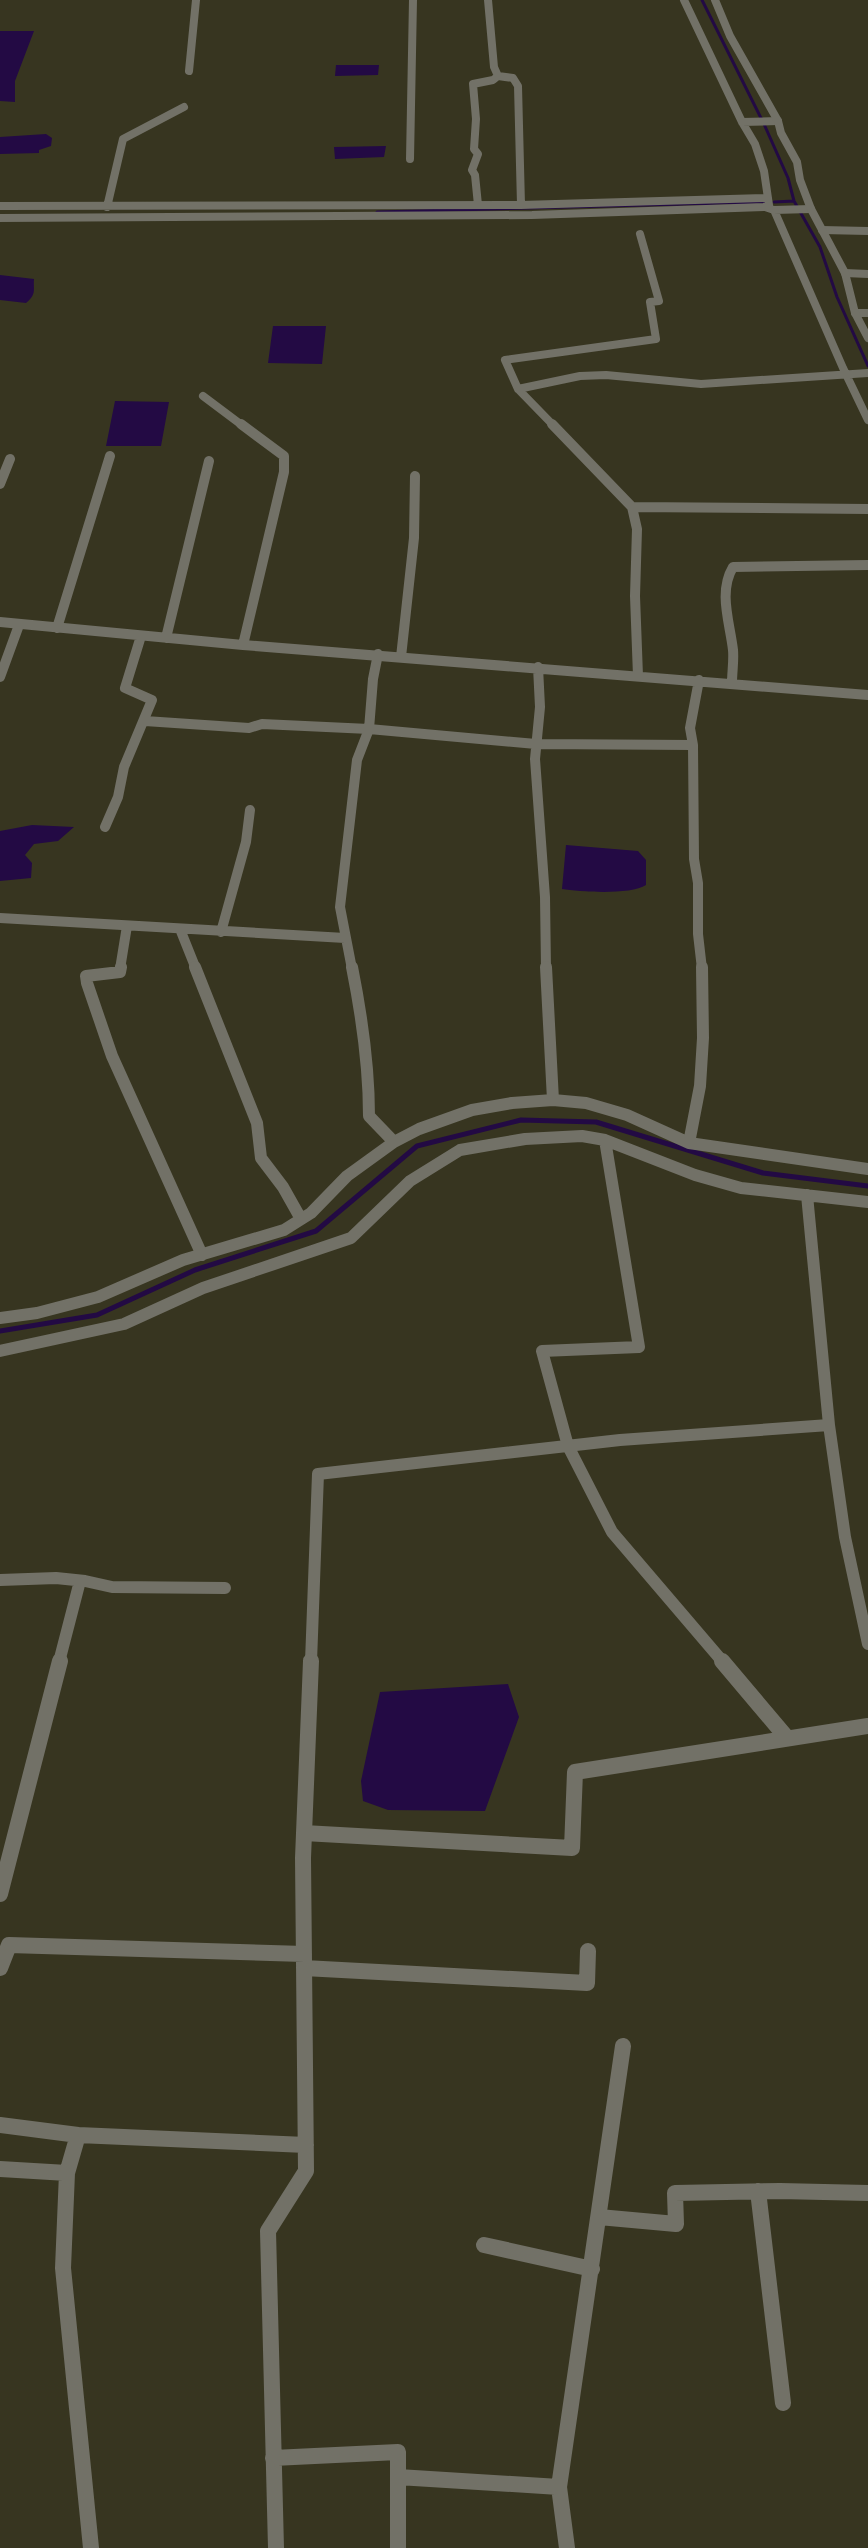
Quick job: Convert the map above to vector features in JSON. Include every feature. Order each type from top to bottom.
[{"type":"street","points":[[189,71],[196,0]]},
{"type":"street","points":[[410,159],[413,0]]},
{"type":"street","points":[[488,0],[494,67],[498,76]]},
{"type":"street","points":[[684,0],[758,153],[772,209],[820,311],[844,374],[868,420]]},
{"type":"street","points":[[715,0],[730,36],[778,121],[797,162],[800,180],[811,209],[845,273],[855,313],[868,338]]},
{"type":"street","points":[[478,205],[475,175],[472,170],[478,154],[474,149],[476,119],[473,84],[493,80],[498,76],[513,78],[518,86],[521,205]]},
{"type":"street","points":[[107,207],[123,139],[184,107]]},
{"type":"street","points":[[742,122],[778,121]]},
{"type":"street","points":[[0,206],[521,205],[768,198]]},
{"type":"street","points":[[0,218],[273,219],[811,209]]},
{"type":"street","points":[[822,230],[868,231]]},
{"type":"street","points":[[638,676],[635,596],[637,529],[632,507],[518,388],[505,360],[656,339],[650,302],[659,301],[640,234]]},
{"type":"street","points":[[845,273],[868,274]]},
{"type":"street","points":[[855,313],[868,313]]},
{"type":"street","points":[[518,388],[580,376],[606,375],[701,384],[868,374]]},
{"type":"street","points":[[203,396],[284,456],[284,472],[243,645]]},
{"type":"street","points":[[57,628],[110,456]]},
{"type":"street","points":[[0,484],[10,459]]},
{"type":"street","points":[[166,638],[209,461]]},
{"type":"street","points":[[401,657],[414,538],[415,476]]},
{"type":"street","points":[[632,507],[868,509]]},
{"type":"street","points":[[732,683],[733,655],[726,589],[728,572],[733,567],[868,565]]},
{"type":"street","points":[[0,622],[243,645],[699,680],[868,696]]},
{"type":"street","points":[[0,677],[19,625]]},
{"type":"street","points":[[105,827],[118,797],[124,767],[152,700],[124,688],[141,636]]},
{"type":"street","points":[[378,654],[373,679],[369,729],[357,760],[345,843],[340,907],[362,1014],[369,1080],[369,1116],[394,1142]]},
{"type":"street","points":[[538,667],[540,707],[534,759],[545,897],[544,941],[554,1100]]},
{"type":"street","points":[[689,1143],[700,1086],[703,1038],[702,962],[698,934],[698,883],[694,859],[693,745],[690,728],[699,680]]},
{"type":"street","points":[[144,721],[249,728],[262,724],[369,729],[536,744],[693,745]]},
{"type":"street","points":[[221,932],[246,842],[250,810]]},
{"type":"street","points":[[0,918],[345,938]]},
{"type":"street","points":[[127,926],[120,972],[86,976],[87,983],[112,1056],[202,1255]]},
{"type":"street","points":[[180,930],[257,1123],[261,1158],[283,1187],[301,1219]]},
{"type":"street","points":[[0,1318],[37,1313],[98,1297],[173,1264],[284,1230],[311,1213],[347,1176],[394,1142],[419,1129],[472,1110],[512,1103],[554,1100],[586,1103],[627,1115],[689,1143],[868,1169]]},
{"type":"street","points":[[0,1351],[124,1324],[203,1288],[351,1238],[410,1181],[460,1150],[525,1139],[582,1136],[605,1140],[695,1175],[741,1188],[868,1202]]},
{"type":"street","points":[[605,1140],[639,1347],[542,1351],[568,1446],[612,1532],[787,1738]]},
{"type":"street","points":[[807,1196],[829,1425],[844,1537],[868,1644]]},
{"type":"street","points":[[276,2548],[268,2231],[306,2171],[304,1833],[318,1474],[568,1446],[829,1425]]},
{"type":"street","points":[[0,1580],[33,1577],[80,1581],[112,1587],[225,1588]]},
{"type":"street","points":[[1,1886],[80,1581]]},
{"type":"street","points":[[304,1833],[572,1848],[575,1772],[868,1726]]},
{"type":"street","points":[[0,1968],[9,1944],[304,1961],[587,1983],[588,1951]]},
{"type":"street","points":[[567,2548],[559,2487],[623,2046]]},
{"type":"street","points":[[0,2125],[78,2135],[306,2145]]},
{"type":"street","points":[[78,2135],[67,2173],[63,2268],[91,2548]]},
{"type":"street","points":[[0,2169],[67,2173]]},
{"type":"street","points":[[599,2217],[676,2224],[675,2193],[758,2191],[868,2193]]},
{"type":"street","points":[[758,2191],[783,2403]]},
{"type":"street","points":[[484,2245],[592,2269]]},
{"type":"street","points":[[273,2458],[398,2452],[398,2548]]},
{"type":"street","points":[[398,2477],[559,2487]]},
{"type":"shaded area","points":[[0,31],[34,31],[15,81],[15,102],[0,101]]},
{"type":"shaded area","points":[[336,65],[379,65],[378,75],[335,76]]},
{"type":"shaded area","points":[[46,134],[52,138],[51,146],[39,150],[39,153],[0,154],[0,137]]},
{"type":"shaded area","points":[[386,146],[384,157],[335,159],[334,147]]},
{"type":"shaded area","points":[[0,275],[34,279],[32,297],[26,303],[0,300]]},
{"type":"shaded area","points":[[273,326],[326,326],[322,364],[268,363]]},
{"type":"shaded area","points":[[115,401],[169,402],[161,446],[106,446]]},
{"type":"shaded area","points":[[32,825],[74,827],[58,841],[34,844],[25,855],[32,863],[31,878],[0,881],[0,831]]},
{"type":"shaded area","points":[[566,845],[638,851],[646,860],[646,885],[618,891],[593,892],[562,889]]},
{"type":"shaded area","points":[[508,1684],[519,1717],[485,1811],[388,1810],[363,1801],[361,1781],[380,1692]]},
{"type":"waterway","points":[[702,0],[764,124],[788,178],[794,201]]},
{"type":"waterway","points":[[774,202],[794,201]]},
{"type":"waterway","points":[[794,201],[820,247],[837,297],[868,366]]},
{"type":"waterway","points":[[377,212],[765,202]]},
{"type":"waterway","points":[[0,1331],[97,1315],[195,1270],[316,1231],[417,1146],[521,1120],[596,1122],[763,1173],[868,1186]]}]
